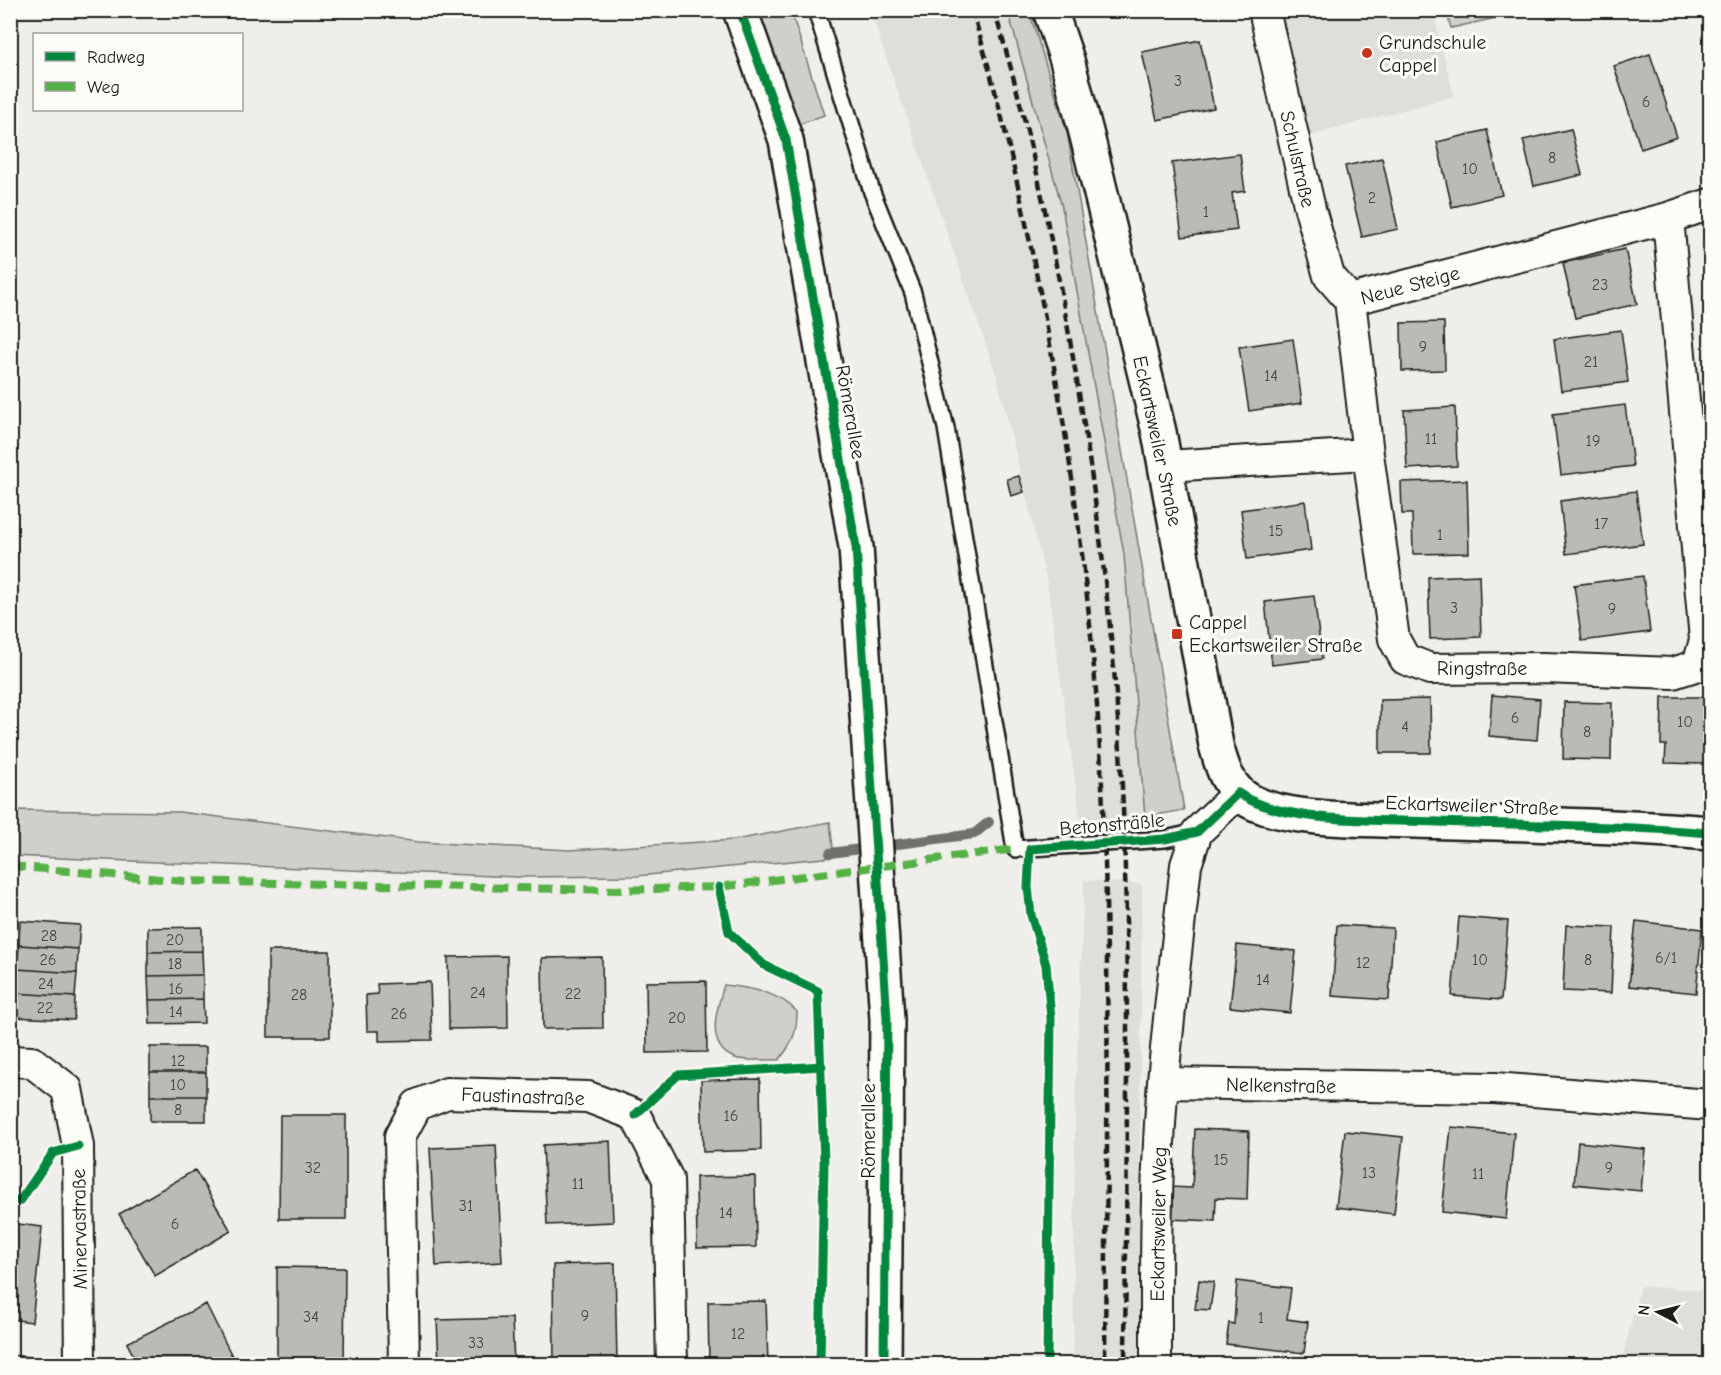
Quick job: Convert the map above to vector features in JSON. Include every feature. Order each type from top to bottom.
[{"type":"street","name":"Römerallee","points":[[740,10],[786,140],[856,547],[887,1019],[884,1365]]},
{"type":"street","name":"Eckartsweiler Straße","points":[[1050,10],[1067,60],[1087,136],[1166,466],[1215,745],[1223,771],[1238,793],[1278,812],[1359,819],[1710,833]]},
{"type":"street","name":"Schulstraße","points":[[1264,10],[1310,210],[1329,276],[1350,300]]},
{"type":"street","name":"Neue Steige","points":[[1368,454],[1350,300],[1668,218],[1710,204]]},
{"type":"street","name":"Ringstraße","points":[[1368,454],[1394,639],[1405,659],[1430,669],[1544,668],[1673,673],[1704,666],[1705,640],[1668,218]]},
{"type":"street","points":[[1166,466],[1368,454]]},
{"type":"street","points":[[1163,1083],[1186,865],[1197,832],[1238,793]]},
{"type":"street","name":"Minervastraße","points":[[10,1061],[32,1062],[68,1089],[78,1146],[80,1365]]},
{"type":"street","name":"Nelkenstraße","points":[[1163,1083],[1494,1088],[1710,1105]]},
{"type":"street","name":"Eckartsweiler Weg","points":[[1156,1365],[1155,1243],[1163,1083]]},
{"type":"street","name":"Faustinastraße","points":[[404,1365],[400,1136],[417,1105],[447,1093],[588,1097],[635,1115],[668,1179],[672,1365]]},
{"type":"lane","name":"Betonsträßle","points":[[816,10],[872,192],[913,293],[946,428],[1015,849],[1165,839],[1197,832]]},
{"type":"shaded area","points":[[1446,10],[1527,11],[1451,28]]},
{"type":"shaded area","points":[[750,11],[791,11],[824,115],[794,126]]},
{"type":"shaded area","points":[[870,11],[1008,11],[1062,207],[1124,554],[1145,817],[1081,823],[1047,583],[997,377]]},
{"type":"shaded area","points":[[1008,11],[1029,11],[1067,132],[1184,810],[1145,817],[1124,554],[1062,207]]},
{"type":"shaded area","name":"Grundschule Cappel","points":[[1279,11],[1433,11],[1454,96],[1310,136]]},
{"type":"shaded area","points":[[11,810],[179,812],[419,842],[569,850],[735,840],[830,822],[834,857],[637,876],[517,877],[11,856]]},
{"type":"shaded area","points":[[1084,880],[1142,884],[1138,1364],[1073,1364],[1075,1108]]},
{"type":"shaded area","points":[[724,985],[773,995],[797,1012],[793,1038],[779,1060],[735,1058],[725,1053],[719,1045],[715,1026]]},
{"type":"shaded area","points":[[1640,1286],[1710,1291],[1710,1364],[1621,1364]]},
{"type":"building","points":[[1200,40],[1214,108],[1157,120],[1142,52]]},
{"type":"building","points":[[1650,54],[1677,137],[1641,149],[1614,66]]},
{"type":"building","points":[[1571,129],[1582,175],[1534,186],[1523,140]]},
{"type":"building","points":[[1487,130],[1502,195],[1452,207],[1437,142]]},
{"type":"building","points":[[1240,154],[1245,191],[1232,193],[1237,230],[1182,237],[1172,163]]},
{"type":"building","points":[[1382,158],[1398,229],[1362,237],[1345,166]]},
{"type":"building","points":[[1625,249],[1637,304],[1575,318],[1563,263]]},
{"type":"building","points":[[1444,322],[1445,370],[1402,371],[1401,323]]},
{"type":"building","points":[[1621,330],[1628,382],[1561,391],[1554,339]]},
{"type":"building","points":[[1293,339],[1302,403],[1249,411],[1239,347]]},
{"type":"building","points":[[1625,405],[1633,466],[1561,475],[1553,414]]},
{"type":"building","points":[[1455,407],[1457,466],[1407,469],[1404,410]]},
{"type":"building","points":[[1019,476],[1024,492],[1011,496],[1007,479]]},
{"type":"building","points":[[1467,480],[1469,553],[1413,554],[1412,514],[1402,514],[1401,482]]},
{"type":"building","points":[[1636,491],[1643,544],[1566,554],[1560,501]]},
{"type":"building","points":[[1305,501],[1311,550],[1247,559],[1241,510]]},
{"type":"building","points":[[1479,575],[1481,637],[1430,639],[1428,577]]},
{"type":"building","points":[[1643,576],[1650,632],[1582,641],[1574,585]]},
{"type":"building","points":[[1314,596],[1322,659],[1272,665],[1265,602]]},
{"type":"building","points":[[1492,695],[1540,699],[1537,740],[1489,736]]},
{"type":"building","points":[[1662,697],[1710,697],[1706,764],[1665,763],[1666,745],[1661,745]]},
{"type":"building","points":[[1430,699],[1431,753],[1380,753],[1380,700]]},
{"type":"building","points":[[1564,702],[1612,703],[1611,760],[1563,759]]},
{"type":"building","points":[[1459,917],[1508,921],[1501,1000],[1452,996]]},
{"type":"building","points":[[20,921],[80,925],[78,949],[19,945]]},
{"type":"building","points":[[1636,921],[1702,929],[1696,993],[1629,986]]},
{"type":"building","points":[[1337,925],[1393,928],[1389,1000],[1332,996]]},
{"type":"building","points":[[1566,925],[1614,927],[1611,993],[1563,991]]},
{"type":"building","points":[[202,927],[202,951],[148,952],[148,928]]},
{"type":"building","points":[[19,945],[78,949],[77,973],[17,969]]},
{"type":"building","points":[[1237,945],[1296,951],[1290,1013],[1230,1007]]},
{"type":"building","points":[[202,951],[203,975],[148,976],[148,952]]},
{"type":"building","points":[[268,951],[330,951],[330,1037],[268,1037]]},
{"type":"building","points":[[507,956],[508,1028],[449,1029],[448,957]]},
{"type":"building","points":[[602,957],[603,1028],[543,1029],[542,958]]},
{"type":"building","points":[[17,969],[77,973],[75,997],[15,993]]},
{"type":"building","points":[[203,975],[203,999],[149,1000],[148,976]]},
{"type":"building","points":[[706,981],[707,1052],[647,1053],[646,982]]},
{"type":"building","points":[[430,982],[432,1040],[379,1041],[379,1031],[367,1031],[366,995],[378,994],[377,984]]},
{"type":"building","points":[[15,993],[75,997],[74,1020],[14,1017]]},
{"type":"building","points":[[203,999],[204,1023],[150,1024],[149,1000]]},
{"type":"building","points":[[150,1047],[206,1047],[206,1072],[150,1072]]},
{"type":"building","points":[[150,1072],[206,1072],[206,1096],[150,1096]]},
{"type":"building","points":[[760,1079],[761,1150],[703,1152],[701,1080]]},
{"type":"building","points":[[150,1096],[206,1096],[206,1121],[150,1121]]},
{"type":"building","points":[[280,1115],[346,1115],[346,1219],[279,1219]]},
{"type":"building","points":[[1451,1127],[1514,1133],[1506,1219],[1442,1212]]},
{"type":"building","points":[[1195,1129],[1249,1131],[1247,1199],[1216,1198],[1215,1221],[1169,1219],[1170,1187],[1192,1188]]},
{"type":"building","points":[[1345,1131],[1403,1137],[1394,1214],[1336,1207]]},
{"type":"building","points":[[610,1141],[613,1222],[547,1225],[543,1145]]},
{"type":"building","points":[[1578,1142],[1645,1149],[1641,1191],[1574,1184]]},
{"type":"building","points":[[496,1145],[502,1262],[436,1266],[430,1148]]},
{"type":"building","points":[[195,1170],[231,1231],[155,1276],[119,1214]]},
{"type":"building","points":[[755,1176],[756,1247],[697,1248],[696,1177]]},
{"type":"building","points":[[10,1223],[42,1227],[32,1322],[10,1319]]},
{"type":"building","points":[[615,1263],[617,1364],[554,1364],[553,1265]]},
{"type":"building","points":[[277,1267],[345,1268],[344,1364],[277,1364]]},
{"type":"building","points":[[1199,1280],[1214,1282],[1210,1310],[1195,1309]]},
{"type":"building","points":[[1237,1281],[1291,1288],[1287,1319],[1308,1322],[1304,1353],[1226,1344],[1229,1323],[1234,1324]]},
{"type":"building","points":[[766,1301],[768,1364],[709,1364],[708,1302]]},
{"type":"building","points":[[206,1304],[236,1364],[138,1364],[127,1343]]},
{"type":"building","points":[[512,1318],[514,1364],[439,1364],[437,1320]]},
{"type":"building","points":[[10,1355],[39,1358],[39,1364],[10,1364]]},
{"type":"waterway","points":[[830,853],[974,834],[989,822]]},
{"type":"railway","points":[[972,10],[1010,153],[1041,297],[1064,424],[1089,616],[1100,744],[1107,947],[1105,1364]]},
{"type":"railway","points":[[994,10],[1016,86],[1066,318],[1089,455],[1113,662],[1119,731],[1125,870],[1127,1117],[1125,1364]]},
{"type":"marked path","points":[[10,866],[184,881],[615,890],[719,887],[1015,849]]},
{"type":"cycle path","points":[[740,10],[786,140],[856,547],[887,1019],[884,1364]]},
{"type":"cycle path","points":[[1047,1364],[1051,1018],[1046,965],[1031,915],[1028,887],[1030,849],[1165,839],[1197,832],[1238,793],[1257,803],[1281,811],[1334,818],[1608,827],[1710,833]]},
{"type":"cycle path","points":[[719,887],[729,932],[764,965],[818,991],[824,1162],[820,1364]]},
{"type":"cycle path","points":[[635,1115],[678,1075],[822,1066]]},
{"type":"cycle path","points":[[10,1200],[20,1201],[53,1153],[78,1146]]},
{"type":"place","name":"Grundschule Cappel","points":[[1367,53]]},
{"type":"place","name":"Cappel Eckartsweiler Straße","points":[[1177,634]]}]
